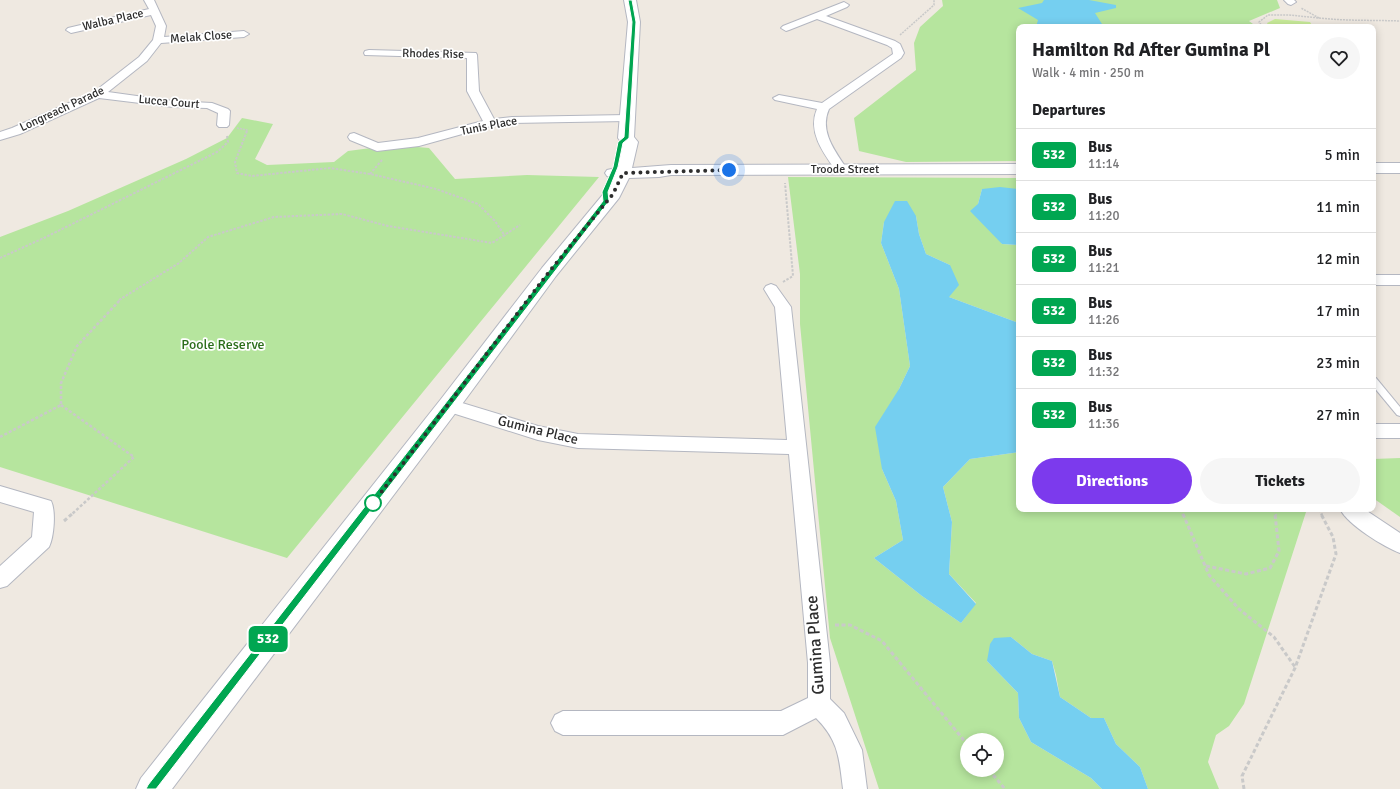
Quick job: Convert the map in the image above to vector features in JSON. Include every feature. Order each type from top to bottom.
[{"type":"main road","points":[[152,789],[449,405],[549,272],[613,194],[619,170],[630,142],[626,138],[634,22],[630,0]]},
{"type":"main road","points":[[1376,168],[1400,168]]},
{"type":"main road","name":"Troode Street","points":[[619,170],[659,172],[671,170],[1016,169]]},
{"type":"street","points":[[149,0],[161,26],[158,40]]},
{"type":"street","points":[[786,28],[844,5]]},
{"type":"street","name":"Walba Place","points":[[72,30],[154,11]]},
{"type":"street","points":[[818,16],[891,44],[898,49],[897,56],[824,107],[820,113],[820,132],[841,170]]},
{"type":"street","name":"Melak Close","points":[[158,40],[244,34]]},
{"type":"street","name":"Longreach Parade","points":[[0,136],[29,125],[98,94],[143,59],[158,40]]},
{"type":"street","name":"Rhodes Rise","points":[[369,53],[472,55],[473,91],[490,123]]},
{"type":"street","name":"Lucca Court","points":[[98,94],[173,104],[208,105],[224,111],[224,125]]},
{"type":"street","points":[[779,98],[824,107]]},
{"type":"street","name":"Tunis Place","points":[[354,137],[377,147],[419,142],[490,123],[530,119],[627,118]]},
{"type":"street","points":[[1376,280],[1400,280]]},
{"type":"street","name":"Gumina Place","points":[[563,724],[783,723],[819,704],[819,663],[783,307],[771,289]]},
{"type":"street","name":"Gumina Place","points":[[449,405],[538,433],[578,441],[796,446]]},
{"type":"street","points":[[1376,431],[1400,431]]},
{"type":"street","points":[[0,494],[44,507],[42,541],[0,579]]},
{"type":"street","points":[[1353,512],[1366,523],[1400,544]]},
{"type":"street","points":[[819,704],[836,721],[850,750],[854,789]]},
{"type":"lane","points":[[1376,384],[1400,413]]},
{"type":"path","points":[[891,44],[934,5],[934,0]]},
{"type":"path","points":[[1319,18],[1336,20],[1361,19],[1400,21]]},
{"type":"path","points":[[0,258],[46,237],[217,152],[228,142],[224,125],[247,130],[235,162],[238,173],[252,176],[330,168],[370,174],[436,189],[478,204],[495,221],[505,236]]},
{"type":"path","points":[[771,289],[793,276],[784,179],[773,179],[772,170]]},
{"type":"path","points":[[61,406],[61,382],[77,346],[120,299],[179,263],[208,237],[274,217],[342,214],[388,226],[492,243],[520,225]]},
{"type":"path","points":[[0,437],[61,406]]},
{"type":"path","points":[[42,541],[134,457],[61,406]]},
{"type":"path","points":[[1182,512],[1209,575],[1239,609],[1274,637],[1295,668]]},
{"type":"path","points":[[1205,566],[1246,574],[1270,568],[1279,552],[1275,512]]},
{"type":"path","points":[[1244,789],[1242,776],[1295,668],[1336,554],[1334,537],[1321,512]]},
{"type":"path","points":[[815,625],[850,624],[882,641],[960,736]]},
{"type":"path","points":[[995,777],[1005,789]]},
{"type":"green space","points":[[942,0],[1277,0],[1280,8],[1249,21],[1253,24],[1016,24],[1016,161],[906,162],[859,151],[854,118],[916,70],[914,43],[920,27],[943,6]]},
{"type":"green space","points":[[1275,19],[1310,22],[1311,24],[1268,24]]},
{"type":"green space","name":"Poole Reserve","points":[[242,118],[273,124],[255,159],[267,165],[334,162],[348,151],[394,145],[429,148],[455,179],[527,175],[599,177],[287,558],[0,467],[0,237],[68,211],[186,159],[227,138]]},
{"type":"green space","points":[[788,177],[1016,178],[1016,189],[982,189],[978,204],[1002,244],[1016,245],[1016,322],[949,297],[950,265],[926,254],[919,234],[916,216],[884,222],[881,243],[899,289],[910,366],[899,389],[882,469],[896,501],[903,540],[874,558],[922,596],[961,623],[976,603],[949,574],[952,522],[943,487],[970,459],[1016,452],[1016,512],[1306,512],[1244,704],[1229,726],[1216,735],[1208,762],[1219,789],[1148,789],[1140,767],[1116,744],[1104,718],[1091,718],[1060,697],[1052,661],[1032,654],[1011,637],[987,661],[1018,693],[1019,718],[1031,742],[1091,778],[1102,789],[879,789],[830,638],[800,324],[800,274]]},
{"type":"green space","points":[[1400,458],[1400,517],[1376,500],[1376,459]]},
{"type":"water","points":[[1044,0],[1089,0],[1116,5],[1116,8],[1095,13],[1102,24],[1037,24],[1038,20],[1018,8],[1042,3]]},
{"type":"water","points":[[1000,187],[1016,189],[1016,245],[1002,244],[970,211],[978,204],[982,189]]},
{"type":"water","points":[[895,201],[907,201],[916,216],[919,234],[926,254],[950,265],[959,285],[949,297],[1016,322],[1016,452],[970,459],[943,487],[952,522],[949,574],[976,604],[961,623],[922,596],[874,558],[903,540],[896,501],[882,469],[875,427],[899,389],[910,366],[899,289],[881,243],[884,222]]},
{"type":"water","points":[[1011,637],[1032,654],[1052,661],[1060,697],[1091,718],[1104,718],[1116,744],[1140,767],[1148,789],[1102,789],[1091,778],[1031,742],[1019,718],[1018,693],[987,661],[990,644],[994,638]]},
{"type":"bus line","name":"532","points":[[152,789],[449,405],[549,272],[606,201],[605,192],[616,167],[620,142],[626,138],[634,22],[630,0]]},
{"type":"route","points":[[373,503],[549,272],[613,194],[623,173],[659,172],[671,170],[729,170]]}]
